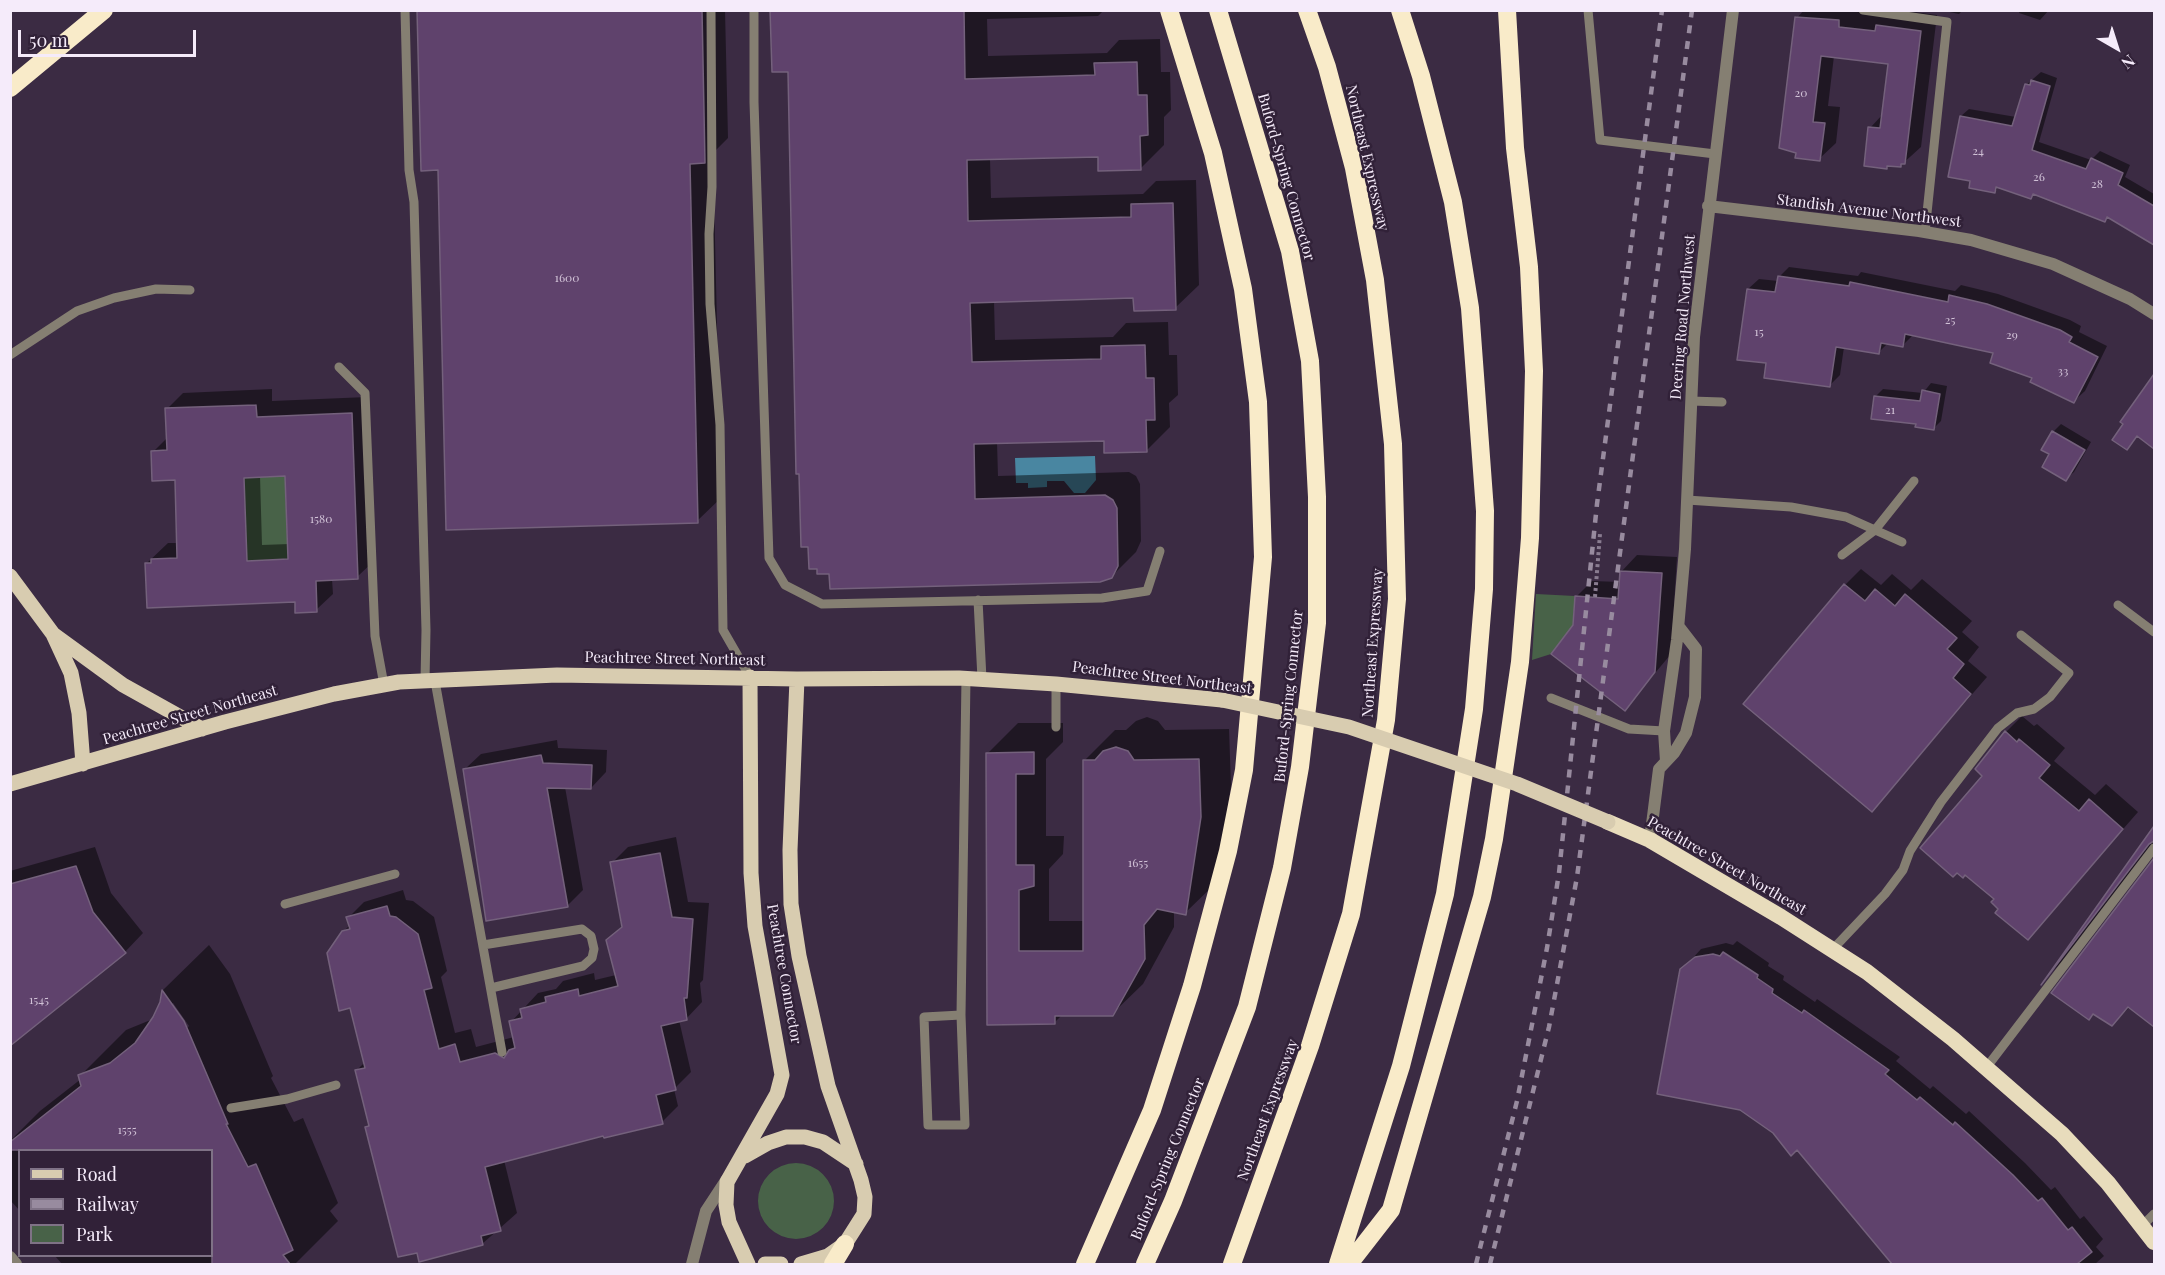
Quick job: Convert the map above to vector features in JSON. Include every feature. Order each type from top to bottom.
[{"type":"highway","points":[[10,88],[104,10]]},
{"type":"highway","points":[[1085,1264],[1152,1110],[1192,986],[1228,850],[1244,770],[1263,557],[1258,402],[1243,289],[1213,153],[1169,10]]},
{"type":"highway","name":"Buford-Spring Connector","points":[[1144,1264],[1173,1201],[1247,1007],[1284,857],[1300,767],[1317,624],[1317,497],[1310,361],[1290,250],[1218,10]]},
{"type":"highway","name":"Northeast Expressway","points":[[1232,1264],[1310,1046],[1352,914],[1386,720],[1397,599],[1393,444],[1375,280],[1351,157],[1327,67],[1307,10]]},
{"type":"highway","points":[[1338,1264],[1401,1066],[1445,894],[1474,709],[1484,590],[1485,511],[1470,308],[1453,202],[1421,76],[1400,10]]},
{"type":"highway","points":[[1349,1264],[1391,1210],[1482,897],[1494,839],[1520,662],[1530,538],[1534,371],[1529,267],[1515,148],[1507,10]]},
{"type":"highway","name":"Peachtree Street Northeast","points":[[1608,822],[1650,840],[1833,949],[1893,992],[2062,1134],[2108,1183],[2154,1242]]},
{"type":"highway","points":[[833,1264],[845,1244]]},
{"type":"main road","points":[[10,576],[53,634],[71,673],[82,764]]},
{"type":"main road","points":[[53,634],[123,685],[202,729]]},
{"type":"main road","name":"Peachtree Street Northeast","points":[[10,784],[202,729],[324,697],[384,685],[557,675],[750,677],[797,680],[966,678],[1222,700],[1349,727],[1517,784],[1608,822]]},
{"type":"main road","name":"Peachtree Connector","points":[[729,1175],[741,1160],[777,1094],[782,1075],[754,915],[751,873],[750,677]]},
{"type":"main road","name":"Peachtree Connector","points":[[797,680],[791,904],[806,987],[828,1086],[856,1164],[865,1197],[864,1214],[845,1244],[828,1256],[801,1264]]},
{"type":"main road","name":"Peachtree Connector","points":[[741,1160],[768,1143],[786,1137],[805,1137],[823,1142],[856,1164]]},
{"type":"main road","points":[[729,1175],[726,1204],[729,1222],[748,1264]]},
{"type":"main road","points":[[765,1264],[781,1264]]},
{"type":"street","name":"Deering Road Northwest","points":[[1666,761],[1664,731],[1678,627],[1687,500],[1694,336],[1733,10]]},
{"type":"street","name":"Standish Avenue Northwest","points":[[1708,206],[1925,232],[1971,240],[2053,264],[2130,299],[2154,314]]},
{"type":"street","name":"Deering Road Northwest","points":[[1650,840],[1659,769],[1674,753],[1686,733],[1695,697],[1696,649],[1678,627]]},
{"type":"street","points":[[692,1264],[706,1212],[729,1175]]},
{"type":"street","points":[[10,1257],[16,1264]]},
{"type":"lane","points":[[405,10],[409,170],[414,202],[426,630],[430,681],[502,1052]]},
{"type":"lane","points":[[711,10],[712,187],[709,246],[720,436],[723,630],[750,677]]},
{"type":"lane","points":[[754,10],[754,102],[769,558],[786,585],[822,604],[1102,598],[1147,591],[1160,551]]},
{"type":"lane","points":[[1588,10],[1600,140],[1715,154]]},
{"type":"lane","points":[[1863,10],[1947,22],[1925,232]]},
{"type":"lane","points":[[10,355],[76,311],[114,298],[156,289],[190,290]]},
{"type":"lane","points":[[339,367],[365,393],[375,636],[384,685]]},
{"type":"lane","points":[[1691,401],[1722,402]]},
{"type":"lane","points":[[1842,555],[1875,530],[1914,481]]},
{"type":"lane","points":[[1687,500],[1791,507],[1846,517],[1902,542]]},
{"type":"lane","points":[[978,600],[982,679]]},
{"type":"lane","points":[[2118,606],[2154,632]]},
{"type":"lane","points":[[1833,949],[1885,894],[1903,870],[1910,850],[1941,802],[1998,728],[2017,713],[2034,709],[2042,703],[2069,673],[2021,635]]},
{"type":"lane","points":[[961,1015],[924,1017],[928,1125],[965,1125],[961,1015],[966,678]]},
{"type":"lane","points":[[1056,684],[1056,727]]},
{"type":"lane","points":[[1551,698],[1629,729],[1664,731]]},
{"type":"lane","points":[[1986,1068],[2154,848]]},
{"type":"lane","points":[[285,904],[395,874]]},
{"type":"lane","points":[[483,945],[582,929],[591,936],[594,949],[592,958],[583,966],[491,988]]},
{"type":"lane","points":[[231,1108],[287,1099],[336,1085]]},
{"type":"lane","points":[[2142,1226],[2154,1214]]},
{"type":"path","points":[[1595,597],[1600,534]]},
{"type":"green space","points":[[285,476],[288,559],[247,561],[244,478]]},
{"type":"green space","points":[[1536,594],[1575,596],[1573,625],[1551,654],[1532,660]]},
{"type":"green space","points":[[796,1163],[811,1166],[823,1174],[831,1186],[834,1201],[831,1216],[823,1228],[811,1236],[796,1239],[781,1236],[769,1228],[761,1216],[758,1201],[761,1186],[769,1174],[781,1166]]},
{"type":"water","points":[[1095,456],[1096,480],[1085,493],[1074,493],[1064,481],[1047,481],[1047,487],[1028,488],[1028,483],[1016,483],[1015,458]]},
{"type":"building","points":[[417,10],[702,10],[705,163],[690,164],[698,523],[446,530],[438,170],[421,171]]},
{"type":"building","points":[[770,10],[964,10],[965,79],[1095,75],[1094,63],[1137,62],[1138,95],[1147,95],[1148,135],[1140,136],[1141,170],[1098,171],[1098,157],[967,160],[968,221],[1131,217],[1131,204],[1173,203],[1176,310],[1134,311],[1133,298],[970,303],[972,362],[1101,359],[1101,346],[1145,345],[1146,378],[1154,378],[1155,420],[1146,420],[1147,452],[1104,453],[1104,441],[974,444],[975,499],[1105,495],[1113,500],[1117,508],[1118,566],[1112,578],[1100,582],[830,589],[829,574],[817,574],[817,569],[809,569],[808,547],[801,547],[799,474],[796,474],[788,72],[772,72]]},
{"type":"building","points":[[1795,17],[1839,20],[1839,27],[1875,31],[1876,25],[1921,31],[1905,164],[1901,164],[1901,167],[1887,166],[1887,169],[1864,166],[1868,127],[1880,128],[1888,64],[1821,56],[1813,122],[1825,123],[1820,161],[1795,158],[1796,153],[1779,148]]},
{"type":"building","points":[[2031,80],[2050,86],[2032,150],[2086,169],[2091,158],[2123,173],[2118,185],[2154,206],[2154,245],[2107,217],[2105,222],[2033,194],[2031,199],[1996,187],[1995,193],[1969,188],[1970,181],[1948,177],[1960,116],[2012,126],[2025,84],[2030,85]]},
{"type":"building","points":[[1778,276],[1849,286],[1850,282],[1948,302],[1949,295],[1987,304],[2060,330],[2072,337],[2069,342],[2098,357],[2074,403],[2030,382],[2032,378],[1990,363],[1993,353],[1905,334],[1903,347],[1881,343],[1879,354],[1836,347],[1830,387],[1764,378],[1766,363],[1737,360],[1747,289],[1775,292]]},
{"type":"building","points":[[2154,374],[2154,449],[2137,436],[2127,450],[2112,440],[2123,424],[2120,422]]},
{"type":"building","points":[[1922,390],[1940,394],[1934,430],[1915,427],[1916,424],[1871,419],[1874,396],[1920,401]]},
{"type":"building","points":[[256,405],[257,417],[352,413],[358,579],[316,581],[317,612],[295,613],[295,602],[147,608],[145,563],[151,563],[151,559],[177,558],[175,480],[152,481],[151,451],[167,450],[165,408]],"holes":[[[285,476],[288,559],[247,561],[244,478]]]},
{"type":"building","points":[[2052,431],[2085,450],[2066,481],[2042,467],[2049,454],[2041,450]]},
{"type":"building","points":[[1620,571],[1662,573],[1655,672],[1625,711],[1551,654],[1573,625],[1575,596],[1618,599]]},
{"type":"building","points":[[1844,584],[1865,601],[1875,589],[1895,606],[1905,594],[1957,638],[1947,649],[1964,664],[1953,678],[1971,694],[1872,812],[1743,704]]},
{"type":"building","points":[[2005,731],[2017,742],[2019,739],[2050,765],[2039,778],[2079,811],[2089,799],[2123,829],[2028,940],[1995,913],[1998,909],[1991,902],[1994,899],[1965,875],[1963,878],[1957,873],[1953,877],[1920,848],[1982,776],[1975,769]]},
{"type":"building","points":[[1116,747],[1128,751],[1134,760],[1199,759],[1201,817],[1186,915],[1157,909],[1144,925],[1145,959],[1113,1016],[1055,1016],[1055,1024],[987,1025],[986,753],[1034,752],[1034,774],[1016,774],[1016,865],[1034,865],[1034,886],[1019,890],[1019,951],[1083,951],[1083,760],[1095,760],[1103,751]]},
{"type":"building","points":[[541,755],[543,763],[592,765],[591,789],[547,788],[568,907],[486,921],[463,769]]},
{"type":"building","points":[[2154,826],[2154,841],[2149,844],[2041,985]]},
{"type":"building","points":[[660,853],[672,917],[693,919],[687,998],[684,998],[687,1020],[661,1026],[676,1090],[656,1095],[663,1124],[604,1138],[603,1136],[485,1167],[501,1231],[481,1236],[483,1245],[419,1262],[417,1253],[398,1257],[365,1127],[369,1126],[355,1070],[365,1068],[350,1008],[339,1011],[327,953],[342,931],[350,929],[346,917],[387,906],[390,916],[396,917],[418,934],[432,988],[424,990],[439,1049],[455,1044],[460,1062],[495,1053],[504,1058],[509,1050],[515,1048],[509,1021],[522,1018],[520,1009],[546,1002],[545,997],[578,989],[579,996],[618,986],[606,940],[622,927],[610,862]]},
{"type":"building","points":[[2154,858],[2154,1027],[2128,1007],[2112,1026],[2093,1014],[2089,1020],[2051,993]]},
{"type":"building","points":[[76,866],[93,912],[126,953],[10,1046],[10,884]]},
{"type":"building","points":[[1723,952],[1758,975],[1757,978],[1773,989],[1772,993],[1802,1013],[1804,1010],[1889,1070],[1885,1074],[1917,1100],[1920,1097],[1953,1125],[1955,1122],[2038,1201],[2042,1198],[2068,1230],[2072,1227],[2092,1252],[2077,1264],[1892,1264],[1797,1150],[1791,1156],[1773,1133],[1740,1110],[1657,1094],[1680,969],[1695,957],[1713,954],[1720,956]]},
{"type":"building","points":[[162,990],[184,1021],[228,1124],[226,1124],[248,1167],[256,1164],[293,1250],[283,1255],[290,1264],[212,1264],[213,1149],[10,1150],[10,1142],[81,1086],[78,1075],[110,1063],[135,1043],[153,1017],[160,1002]]},
{"type":"railway","points":[[1476,1264],[1517,1101],[1559,873],[1597,504],[1662,10]]},
{"type":"railway","points":[[1490,1264],[1549,1027],[1577,877],[1692,10]]}]
